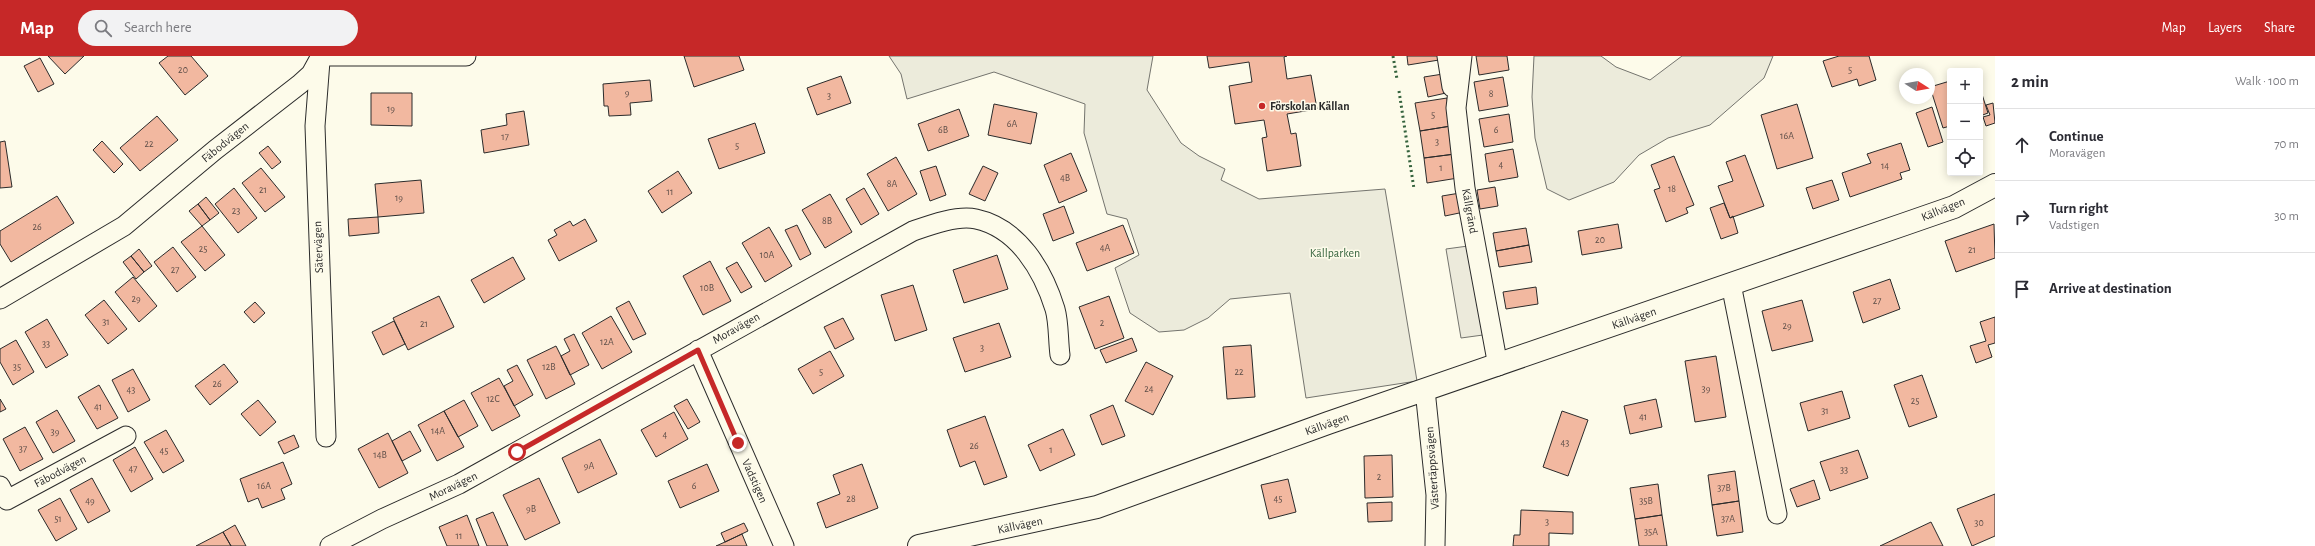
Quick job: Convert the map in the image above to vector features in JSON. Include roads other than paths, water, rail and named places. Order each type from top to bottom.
[{"type":"street","points":[[321,56],[466,56]]},
{"type":"street","name":"Fäbodvägen","points":[[0,299],[124,226],[215,150],[300,84],[311,74],[321,56]]},
{"type":"street","name":"Sätervägen","points":[[321,56],[316,93],[315,126],[326,437]]},
{"type":"street","points":[[1447,56],[1456,108]]},
{"type":"street","name":"Källgränd","points":[[1462,56],[1456,108],[1465,188],[1498,366]]},
{"type":"street","name":"Källvägen","points":[[919,546],[950,542],[1097,507],[1426,390],[1954,207],[1995,185]]},
{"type":"street","name":"Moravägen","points":[[330,546],[348,542],[459,484],[913,231],[946,221],[975,219],[999,228],[1019,243],[1036,264],[1055,310],[1060,355]]},
{"type":"street","points":[[1731,284],[1777,514]]},
{"type":"street","name":"Vadstigen","points":[[698,350],[784,546]]},
{"type":"street","name":"Västertäppsvägen","points":[[1426,390],[1436,495],[1435,546]]},
{"type":"street","name":"Fäbodvägen","points":[[0,486],[7,500],[126,436]]},
{"type":"place","name":"Förskolan Källan","points":[[1262,106]]},
{"type":"park label","name":"Källparken","points":[[1335,253]]}]
